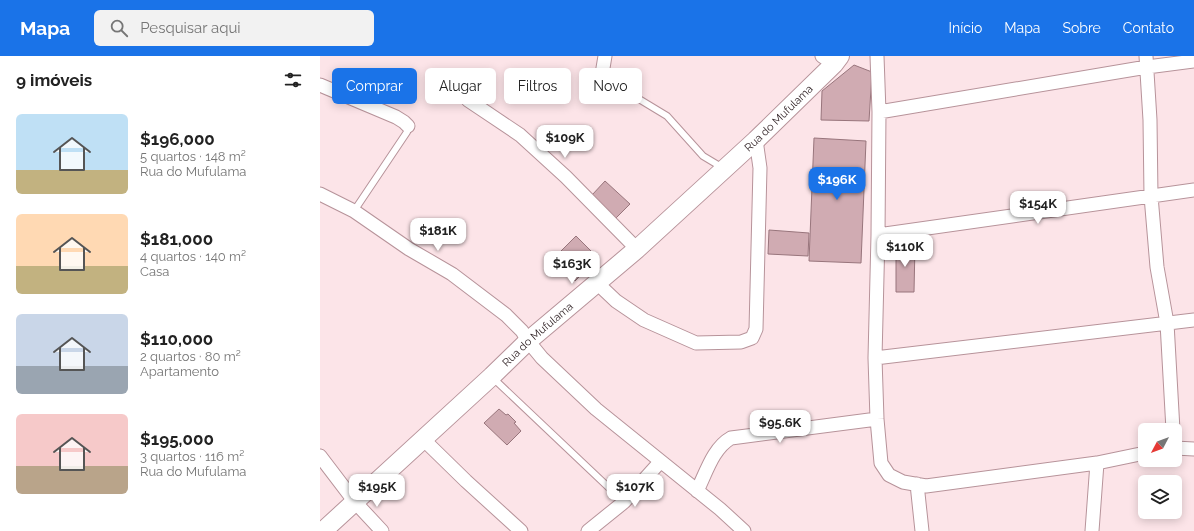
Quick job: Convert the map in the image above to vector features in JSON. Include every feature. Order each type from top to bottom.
[{"type":"street","points":[[603,68],[604,56]]},
{"type":"street","points":[[877,56],[879,112],[875,358],[877,419],[881,463],[890,474],[904,482],[926,486],[1097,463],[1138,454]]},
{"type":"street","name":"Rua do Mufulama","points":[[323,531],[528,341],[637,249],[756,140],[832,59]]},
{"type":"street","points":[[879,112],[1147,61],[1194,61]]},
{"type":"street","points":[[1147,61],[1150,120],[1151,196],[1157,267],[1167,323],[1173,423]]},
{"type":"street","points":[[320,85],[396,117],[408,126]]},
{"type":"street","points":[[474,104],[520,135],[566,177],[637,249]]},
{"type":"street","points":[[597,284],[616,301],[644,320],[696,343],[741,342],[752,338],[756,329],[760,168],[756,140]]},
{"type":"street","points":[[878,235],[1194,190]]},
{"type":"street","points":[[320,194],[354,211],[408,249],[452,274],[506,315],[522,331],[542,358],[596,409],[720,509],[744,531]]},
{"type":"street","points":[[875,358],[1194,320]]},
{"type":"street","points":[[697,491],[717,450],[724,442],[731,438],[877,419]]},
{"type":"street","points":[[422,439],[521,531]]},
{"type":"street","points":[[1182,448],[1194,448]]},
{"type":"street","points":[[320,456],[355,502],[382,531]]},
{"type":"street","points":[[588,531],[624,502],[660,462]]},
{"type":"street","points":[[1092,531],[1097,463]]},
{"type":"street","points":[[916,484],[920,530]]},
{"type":"lane","points":[[642,101],[667,116],[703,156],[724,169]]},
{"type":"lane","points":[[354,211],[407,132],[408,126]]},
{"type":"lane","points":[[492,376],[624,502]]},
{"type":"building","points":[[854,65],[872,72],[869,121],[821,120],[822,91]]},
{"type":"building","points":[[814,138],[866,141],[861,263],[809,261]]},
{"type":"building","points":[[605,181],[630,204],[616,218],[592,195]]},
{"type":"building","points":[[769,230],[809,233],[808,256],[768,254]]},
{"type":"building","points":[[576,236],[598,258],[575,281],[553,259]]},
{"type":"building","points":[[896,245],[915,245],[914,292],[896,292]]},
{"type":"building","points":[[499,409],[506,415],[508,414],[516,422],[514,423],[521,431],[507,445],[484,423]]}]
